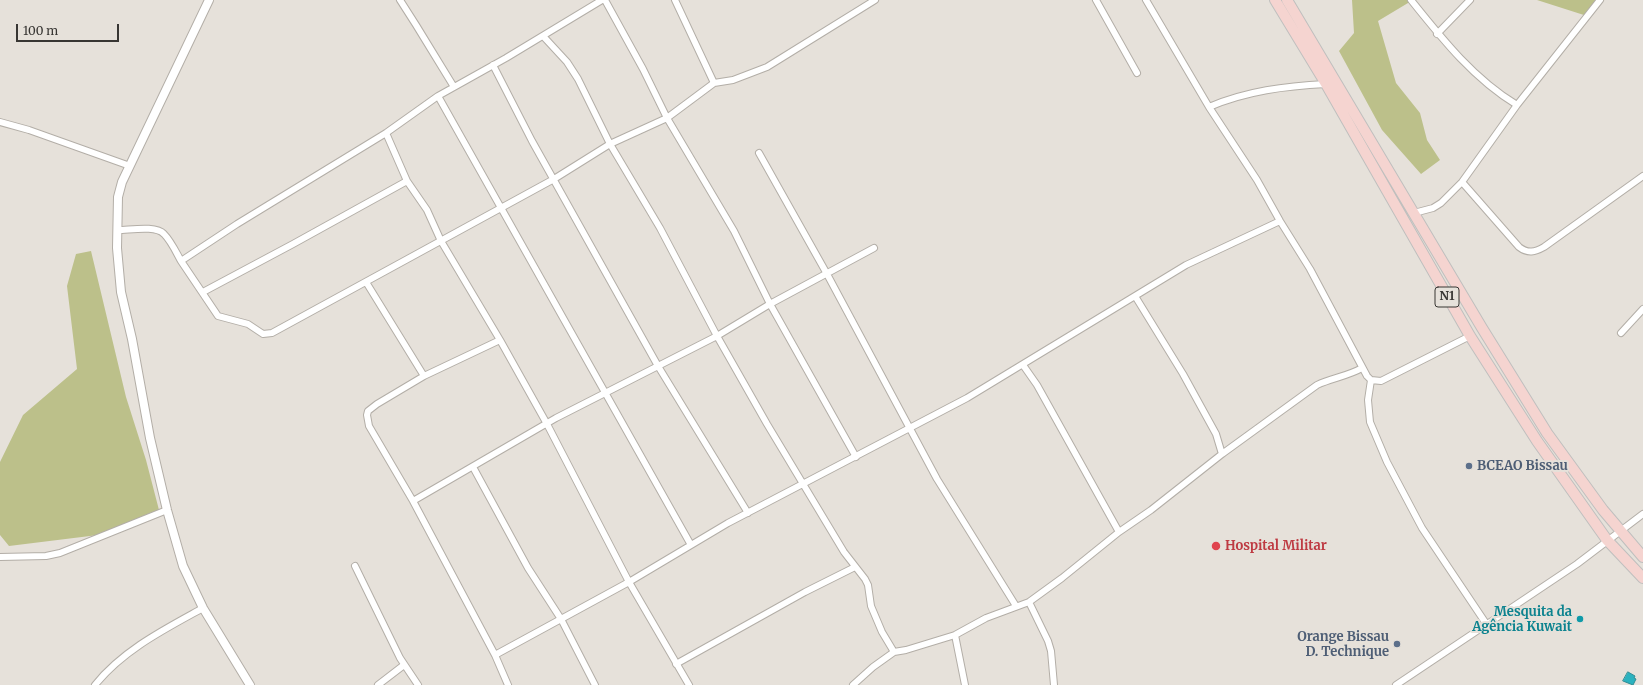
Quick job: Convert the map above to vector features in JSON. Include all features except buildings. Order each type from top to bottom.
[{"type":"main road","name":"N1","points":[[1274,0],[1326,84],[1470,336],[1537,441],[1607,540],[1643,578]]},
{"type":"main road","name":"N1","points":[[1287,0],[1482,328],[1547,433],[1598,504],[1643,557]]},
{"type":"street","points":[[209,0],[122,182],[118,197],[117,248],[122,292],[150,438],[167,510],[184,566],[203,608],[250,685]]},
{"type":"street","points":[[400,0],[454,87]]},
{"type":"street","points":[[181,261],[237,224],[386,134],[438,96],[604,0],[643,69],[668,118],[730,225],[770,304],[856,457]]},
{"type":"street","points":[[675,0],[714,83]]},
{"type":"street","points":[[118,230],[151,229],[160,231],[168,238],[181,261],[220,317],[248,324],[260,333],[267,334],[501,209],[554,179],[610,144],[668,118],[714,83],[733,80],[767,67],[875,0]]},
{"type":"street","points":[[1096,0],[1136,73]]},
{"type":"street","points":[[1146,0],[1209,107],[1257,180],[1280,221],[1310,269],[1362,368],[1371,380],[1368,400],[1370,422],[1387,462],[1422,528],[1487,625]]},
{"type":"street","points":[[1411,0],[1438,34],[1481,79],[1501,95],[1517,105]]},
{"type":"street","points":[[1438,34],[1470,0]]},
{"type":"street","points":[[1414,213],[1433,208],[1441,203],[1462,182],[1517,105],[1600,0]]},
{"type":"street","points":[[543,36],[567,62],[578,79],[610,144],[660,228],[717,336],[803,485],[868,585],[871,606],[882,632],[894,652]]},
{"type":"street","points":[[493,65],[532,141],[658,366],[748,513]]},
{"type":"street","points":[[1209,107],[1226,100],[1264,90],[1326,84]]},
{"type":"street","points":[[438,96],[691,545]]},
{"type":"street","points":[[0,122],[29,130],[130,166]]},
{"type":"street","points":[[386,134],[407,181],[427,210],[441,241],[500,340],[547,424],[629,582],[689,685]]},
{"type":"street","points":[[759,153],[958,514],[1016,606]]},
{"type":"street","points":[[1462,182],[1519,247],[1530,252],[1537,251],[1544,247],[1643,176]]},
{"type":"street","points":[[203,292],[407,181]]},
{"type":"street","points":[[495,655],[629,582],[728,523],[967,398],[1186,265],[1280,221]]},
{"type":"street","points":[[413,501],[547,424],[606,392],[717,336],[770,304],[874,248]]},
{"type":"street","points":[[366,282],[424,376]]},
{"type":"street","points":[[1135,296],[1183,374],[1216,434],[1222,454]]},
{"type":"street","points":[[1621,333],[1643,309]]},
{"type":"street","points":[[1371,380],[1381,381],[1470,336]]},
{"type":"street","points":[[500,340],[424,376],[377,404],[368,411],[367,415],[370,426],[413,501],[495,655],[508,685]]},
{"type":"street","points":[[1023,365],[1037,386],[1119,532]]},
{"type":"street","points":[[853,685],[873,667],[894,652],[906,650],[955,635],[986,618],[1029,602],[1119,532],[1152,510],[1222,454],[1317,385],[1362,368]]},
{"type":"street","points":[[473,466],[528,568],[561,619],[595,685]]},
{"type":"street","points":[[0,557],[46,556],[60,552],[167,510]]},
{"type":"street","points":[[1400,684],[1576,564],[1643,514]]},
{"type":"street","points":[[356,566],[404,665],[418,685]]},
{"type":"street","points":[[676,664],[805,592],[855,567]]},
{"type":"street","points":[[1029,602],[1048,641],[1051,651],[1054,685]]},
{"type":"street","points":[[96,685],[123,657],[161,632],[203,608]]},
{"type":"street","points":[[955,635],[965,685]]},
{"type":"street","points":[[378,685],[404,665]]},
{"type":"green space","points":[[1352,0],[1413,0],[1378,21],[1396,83],[1420,113],[1427,140],[1440,160],[1421,174],[1382,130],[1339,51],[1354,33]]},
{"type":"green space","points":[[1537,0],[1600,0],[1587,16]]},
{"type":"green space","points":[[91,251],[126,397],[146,460],[159,510],[98,535],[9,546],[0,535],[0,462],[23,415],[77,369],[67,286],[76,254]]},
{"type":"water","points":[[1628,672],[1635,676],[1634,678],[1636,679],[1633,685],[1623,681]]},
{"type":"place","name":"BCEAO Bissau","points":[[1469,466]]},
{"type":"place","name":"Hospital Militar","points":[[1216,546]]},
{"type":"place","name":"Mesquita da Agência Kuwait","points":[[1580,619]]},
{"type":"place","name":"Orange Bissau D. Technique","points":[[1397,644]]}]
